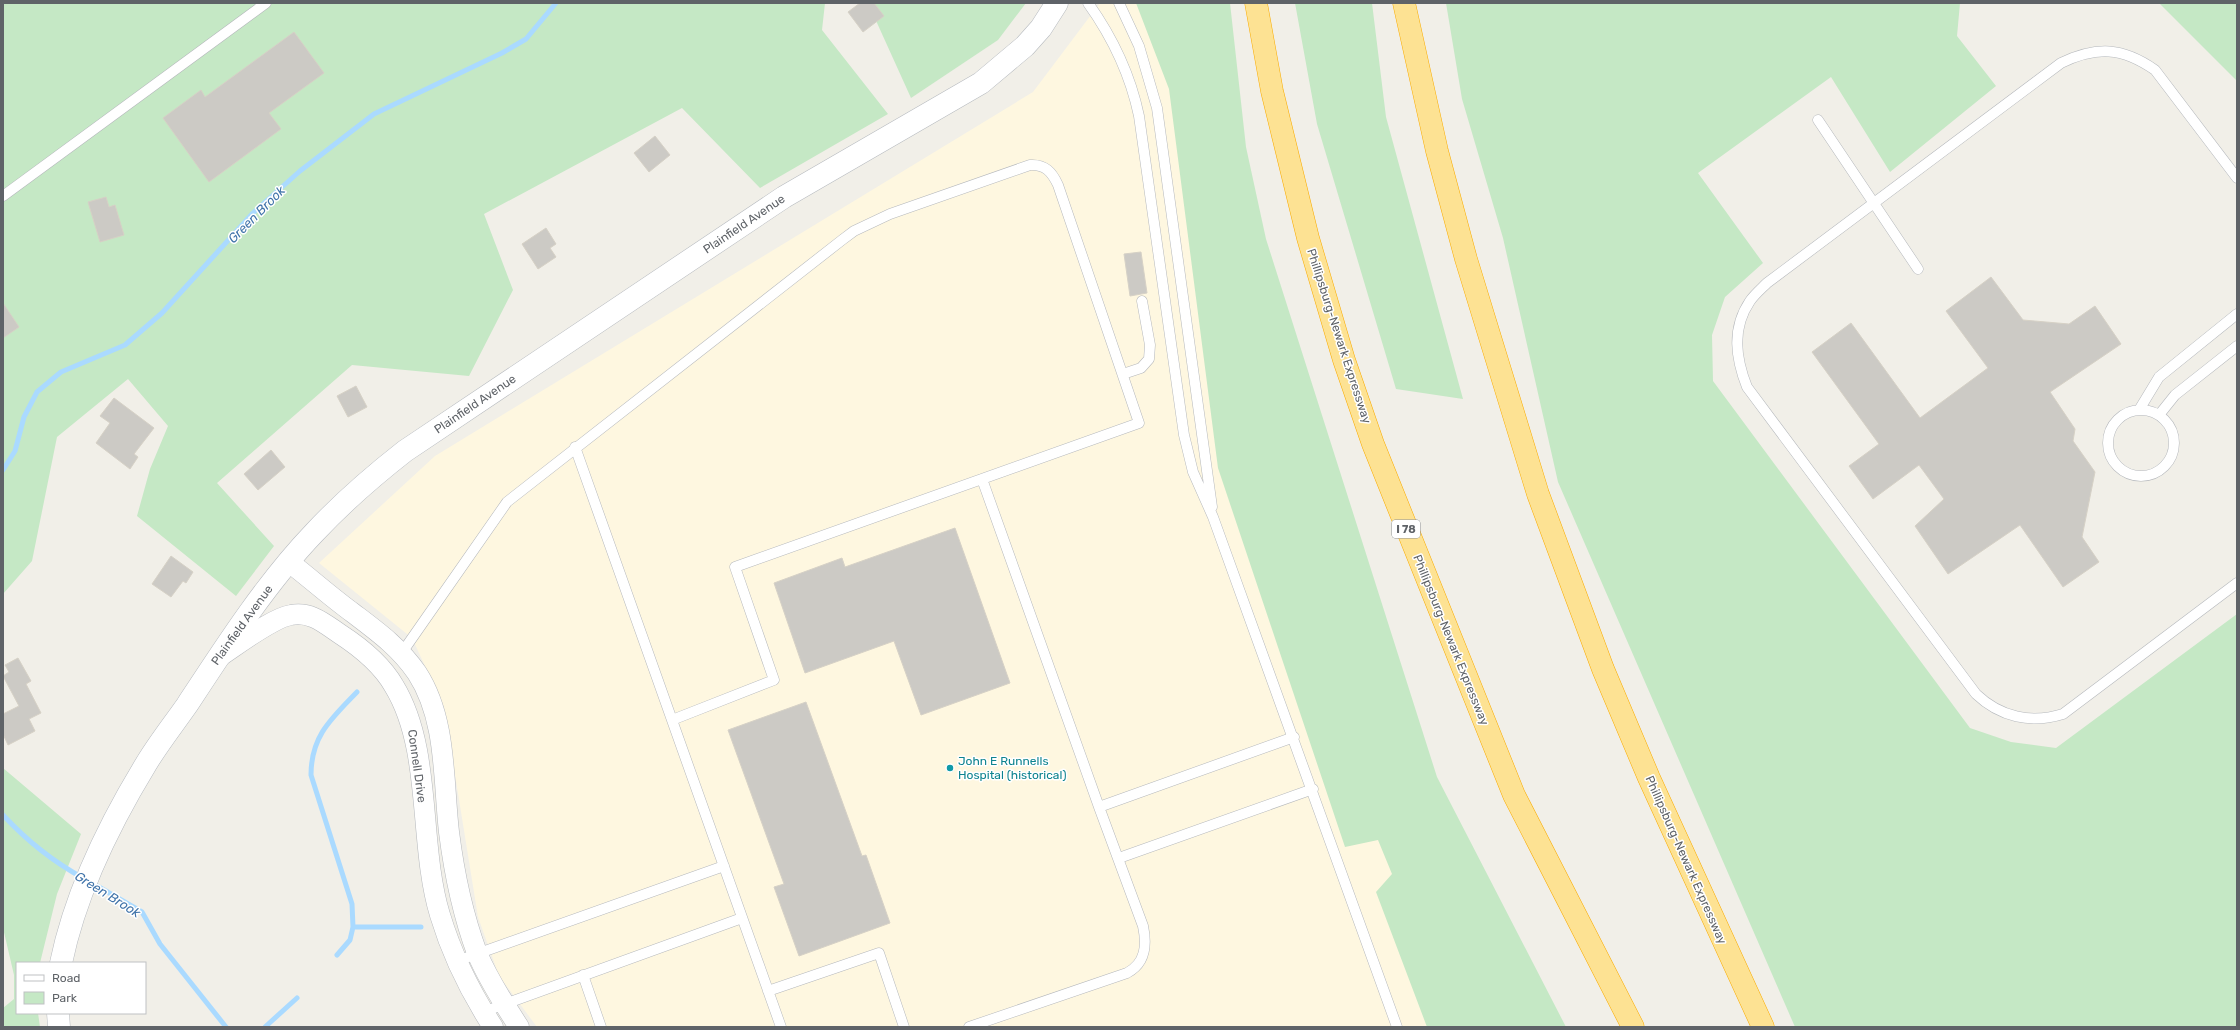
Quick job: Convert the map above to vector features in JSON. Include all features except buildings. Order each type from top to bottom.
[{"type":"highway","name":"Phillipsburg-Newark Expressway","points":[[1256,3],[1272,92],[1308,238],[1344,360],[1373,444],[1514,795],[1633,1027]]},
{"type":"highway","name":"Phillipsburg-Newark Expressway","points":[[1404,3],[1437,151],[1464,252],[1538,494],[1603,669],[1659,800],[1763,1027]]},
{"type":"main road","name":"Plainfield Avenue","points":[[61,962],[66,937],[81,896],[98,858],[146,763],[218,658],[289,562],[313,533],[352,495],[405,451],[784,197],[981,84],[1025,46],[1041,28],[1057,3]]},
{"type":"main road","points":[[58,1014],[59,1027]]},
{"type":"street","name":"Connell Drive","points":[[289,562],[354,614],[380,632],[401,654],[417,674],[431,704],[438,730],[456,870],[465,911],[478,954],[504,1003],[519,1027]]},
{"type":"street","name":"Connell Drive","points":[[218,658],[276,622],[291,615],[305,614],[318,618],[345,637],[377,663],[390,680],[405,708],[415,738],[432,881],[440,916],[457,961],[488,1019]]},
{"type":"lane","points":[[3,196],[266,3]]},
{"type":"lane","points":[[1088,3],[1111,37],[1134,93],[1139,116],[1187,452],[1193,472],[1213,516],[1313,789],[1397,1027]]},
{"type":"lane","points":[[1119,3],[1139,46],[1147,68],[1157,108],[1213,516]]},
{"type":"lane","points":[[2237,178],[2155,70],[2138,58],[2116,51],[2096,51],[2077,55],[2062,63],[1767,283],[1750,301],[1740,321],[1736,345],[1739,368],[1747,387],[1976,694],[1988,705],[2013,716],[2027,719],[2046,719],[2063,714],[2237,582]]},
{"type":"lane","points":[[1818,120],[1918,269]]},
{"type":"lane","points":[[401,654],[507,502],[575,447],[854,231],[890,214],[1030,165],[1037,164],[1046,168],[1053,174],[1058,185],[1139,423],[735,567],[774,680],[672,720]]},
{"type":"lane","points":[[1122,374],[1141,368],[1149,359],[1150,345],[1142,302]]},
{"type":"lane","points":[[2139,410],[2159,377],[2237,314]]},
{"type":"lane","points":[[2159,415],[2175,395],[2237,346]]},
{"type":"lane","points":[[2139,410],[2149,411],[2159,415],[2173,431],[2175,442],[2173,453],[2169,462],[2161,470],[2152,475],[2140,477],[2129,474],[2120,469],[2112,460],[2108,449],[2108,438],[2112,427],[2119,418],[2128,412],[2139,410]]},
{"type":"lane","points":[[575,447],[781,1027]]},
{"type":"lane","points":[[969,1027],[1127,973],[1138,965],[1144,955],[1146,936],[1098,807],[982,479]]},
{"type":"lane","points":[[1098,807],[1294,737]]},
{"type":"lane","points":[[1118,858],[1313,789]]},
{"type":"lane","points":[[457,961],[724,866]]},
{"type":"lane","points":[[488,1019],[504,1003],[742,918]]},
{"type":"lane","points":[[768,991],[879,953],[904,1027]]},
{"type":"lane","points":[[583,975],[601,1027]]},
{"type":"shaded area","points":[[1100,3],[1166,3],[1449,1027],[537,1027],[499,976],[478,917],[444,707],[412,638],[319,563],[435,456],[1033,92]]},
{"type":"green space","points":[[3,3],[825,3],[822,30],[888,114],[760,188],[682,108],[484,214],[513,290],[469,376],[352,365],[217,483],[274,546],[236,596],[137,516],[150,469],[168,426],[128,379],[57,437],[32,561],[3,594]]},
{"type":"green space","points":[[868,3],[1026,3],[998,40],[911,98]]},
{"type":"green space","points":[[1136,3],[1230,3],[1246,147],[1266,239],[1437,777],[1566,1027],[1427,1027],[1376,892],[1392,874],[1378,840],[1345,847],[1218,468],[1169,89]]},
{"type":"green space","points":[[1295,3],[1372,3],[1386,117],[1463,399],[1396,389],[1317,124]]},
{"type":"green space","points":[[1446,3],[1960,3],[1957,36],[1996,86],[1890,172],[1831,77],[1698,173],[1763,263],[1725,297],[1712,335],[1713,381],[1970,728],[2011,742],[2056,748],[2237,614],[2237,1027],[1795,1027],[1558,482],[1503,238],[1462,99]]},
{"type":"green space","points":[[2139,3],[2237,3],[2237,81],[2160,4]]},
{"type":"green space","points":[[3,768],[81,834],[57,894],[40,962],[16,962],[16,1014],[38,1014],[40,1027],[3,1027],[3,1008],[14,999],[14,975],[3,928]]},
{"type":"waterway","name":"Green Brook","points":[[3,470],[15,451],[24,417],[37,392],[61,372],[125,345],[162,313],[253,213],[300,171],[374,114],[502,53],[526,39],[556,3]]},
{"type":"waterway","points":[[337,955],[350,940],[353,927],[352,904],[311,775],[312,761],[315,749],[324,729],[357,692]]},
{"type":"waterway","name":"Green Brook","points":[[3,815],[40,850],[83,878]]},
{"type":"waterway","name":"Green Brook","points":[[92,883],[142,912],[160,944],[226,1027]]},
{"type":"waterway","points":[[353,927],[421,927]]},
{"type":"waterway","points":[[265,1027],[297,998]]},
{"type":"place","name":"John E Runnells Hospital (historical)","points":[[950,768]]}]
